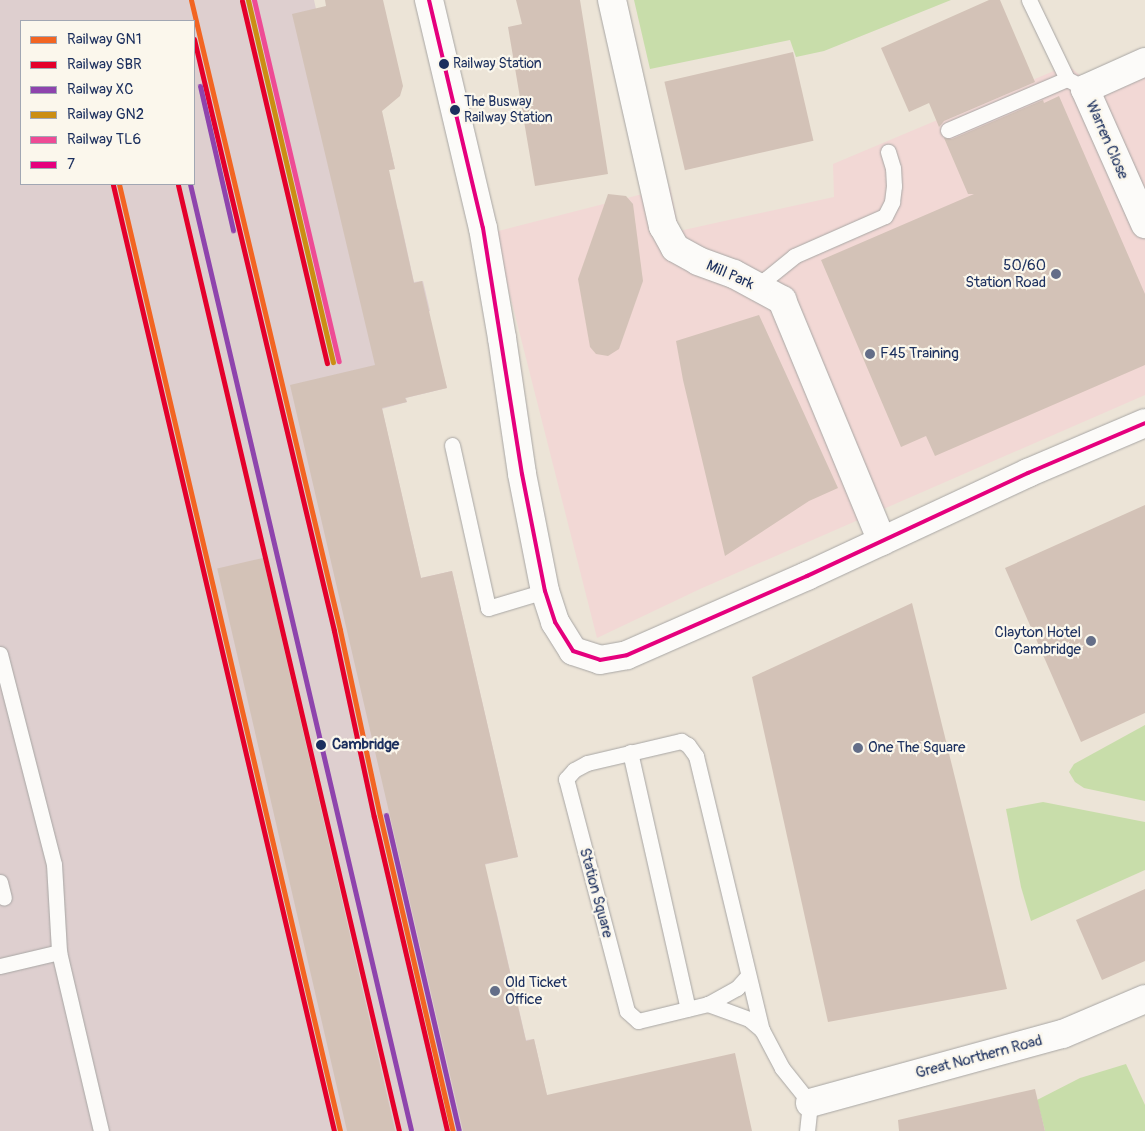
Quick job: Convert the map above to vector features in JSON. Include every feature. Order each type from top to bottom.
[{"type":"street","points":[[430,0],[483,228],[502,338],[522,474],[544,591],[555,622],[573,651],[600,660],[627,656],[882,541],[1046,464],[1145,423]]},
{"type":"street","name":"Mill Park","points":[[612,0],[664,226],[675,248],[698,261],[734,274],[782,300],[882,541]]},
{"type":"street","name":"Warren Close","points":[[1145,62],[1076,84],[1145,224]]},
{"type":"street","name":"Great Northern Road","points":[[810,1103],[1063,1034],[1145,998]]},
{"type":"lane","points":[[948,130],[1076,84],[1029,0]]},
{"type":"lane","points":[[754,285],[766,280],[794,256],[885,216],[892,202],[894,186],[893,168],[888,152]]},
{"type":"lane","points":[[452,445],[488,608],[544,591]]},
{"type":"lane","points":[[0,654],[54,864],[59,952],[81,1037],[101,1131]]},
{"type":"lane","name":"Station Square","points":[[762,1030],[749,1019],[708,1004],[638,1021],[627,1012],[566,779],[574,770],[587,764],[630,752],[681,741],[688,745],[696,756],[762,1030],[782,1068],[810,1103]]},
{"type":"lane","points":[[630,752],[688,1009]]},
{"type":"lane","points":[[0,882],[4,898]]},
{"type":"lane","points":[[0,966],[59,952]]},
{"type":"lane","points":[[708,1004],[737,988],[748,977]]},
{"type":"lane","points":[[807,1131],[810,1103]]},
{"type":"shaded area","points":[[0,0],[314,0],[343,131],[384,122],[395,169],[383,171],[392,210],[398,209],[414,282],[423,281],[430,311],[422,313],[439,357],[447,388],[406,398],[407,402],[382,409],[421,578],[452,571],[518,857],[471,868],[492,911],[496,910],[526,1040],[534,1039],[555,1131],[0,1131]]},
{"type":"shaded area","points":[[1068,65],[1096,89],[1145,68],[1145,395],[700,589],[597,638],[494,232],[670,187],[679,231],[834,197],[833,164]]},
{"type":"green space","points":[[634,0],[951,0],[824,51],[796,57],[790,40],[650,69]]},
{"type":"green space","points":[[1145,725],[1145,801],[1084,788],[1075,782],[1069,772],[1074,764]]},
{"type":"green space","points":[[1043,802],[1145,822],[1145,870],[1031,921],[1021,887],[1006,809]]},
{"type":"green space","points":[[1126,1064],[1145,1105],[1145,1131],[1045,1131],[1037,1100],[1080,1078]]},
{"type":"building","points":[[325,0],[383,0],[403,86],[400,96],[382,111],[395,169],[389,170],[414,283],[422,281],[447,388],[405,398],[407,402],[382,408],[421,578],[452,571],[518,857],[485,864],[526,1041],[534,1039],[547,1095],[735,1053],[752,1131],[463,1131],[290,385],[375,365],[292,14],[326,6]]},
{"type":"building","points":[[516,0],[580,0],[608,174],[535,186],[508,27],[522,24]]},
{"type":"building","points":[[989,0],[1000,0],[1035,82],[944,121],[939,127],[929,103],[909,112],[881,48]]},
{"type":"building","points":[[793,52],[813,141],[685,170],[664,82]]},
{"type":"building","name":"50/60 Station Road","points":[[1059,96],[1145,294],[1145,365],[935,456],[926,436],[901,447],[821,260],[974,194],[968,194],[944,138],[952,139],[1043,100],[1044,103]]},
{"type":"building","points":[[608,194],[626,196],[633,204],[643,281],[619,349],[608,356],[596,354],[590,347],[578,279]]},
{"type":"building","points":[[759,315],[838,488],[809,501],[725,556],[683,380],[676,341]]},
{"type":"building","name":"Clayton Hotel Cambridge","points":[[1145,505],[1145,713],[1081,742],[1005,568]]},
{"type":"building","points":[[263,558],[395,1131],[347,1131],[217,569]]},
{"type":"building","name":"One The Square","points":[[912,603],[1007,989],[828,1022],[752,677]]},
{"type":"building","points":[[1145,889],[1145,961],[1102,980],[1076,920]]},
{"type":"building","points":[[1035,1089],[1045,1131],[899,1131],[898,1120]]},
{"type":"rail line","name":"GN1","points":[[191,0],[340,630],[380,816],[453,1131]]},
{"type":"rail line","name":"GN2","points":[[248,0],[333,362]]},
{"type":"rail line","name":"TL6","points":[[254,0],[339,361]]},
{"type":"rail line","name":"SBR","points":[[242,1],[327,363]]},
{"type":"rail line","name":"SBR","points":[[195,43],[334,631],[374,817],[447,1131]]},
{"type":"rail line","name":"XC","points":[[200,86],[233,230]]},
{"type":"rail line","name":"SBR","points":[[113,185],[334,1131]]},
{"type":"rail line","name":"GN1","points":[[119,185],[340,1131]]},
{"type":"rail line","name":"SBR","points":[[178,185],[399,1131]]},
{"type":"rail line","name":"XC","points":[[190,185],[411,1130]]},
{"type":"rail line","name":"XC","points":[[386,815],[459,1130]]},
{"type":"transit line","name":"7","points":[[429,0],[483,228],[522,474],[545,591],[555,622],[573,651]]},
{"type":"transit line","name":"7","points":[[573,651],[600,660],[627,655],[807,576],[1028,473],[1145,423]]},
{"type":"place","name":"Railway Station","points":[[444,64]]},
{"type":"place","name":"The Busway Railway Station","points":[[455,110]]},
{"type":"place","name":"50/60 Station Road","points":[[1056,274]]},
{"type":"place","name":"F45 Training","points":[[870,354]]},
{"type":"place","name":"Clayton Hotel Cambridge","points":[[1091,641]]},
{"type":"place","name":"Cambridge","points":[[321,745]]},
{"type":"place","name":"One The Square","points":[[858,748]]},
{"type":"place","name":"Old Ticket Office","points":[[495,991]]}]
